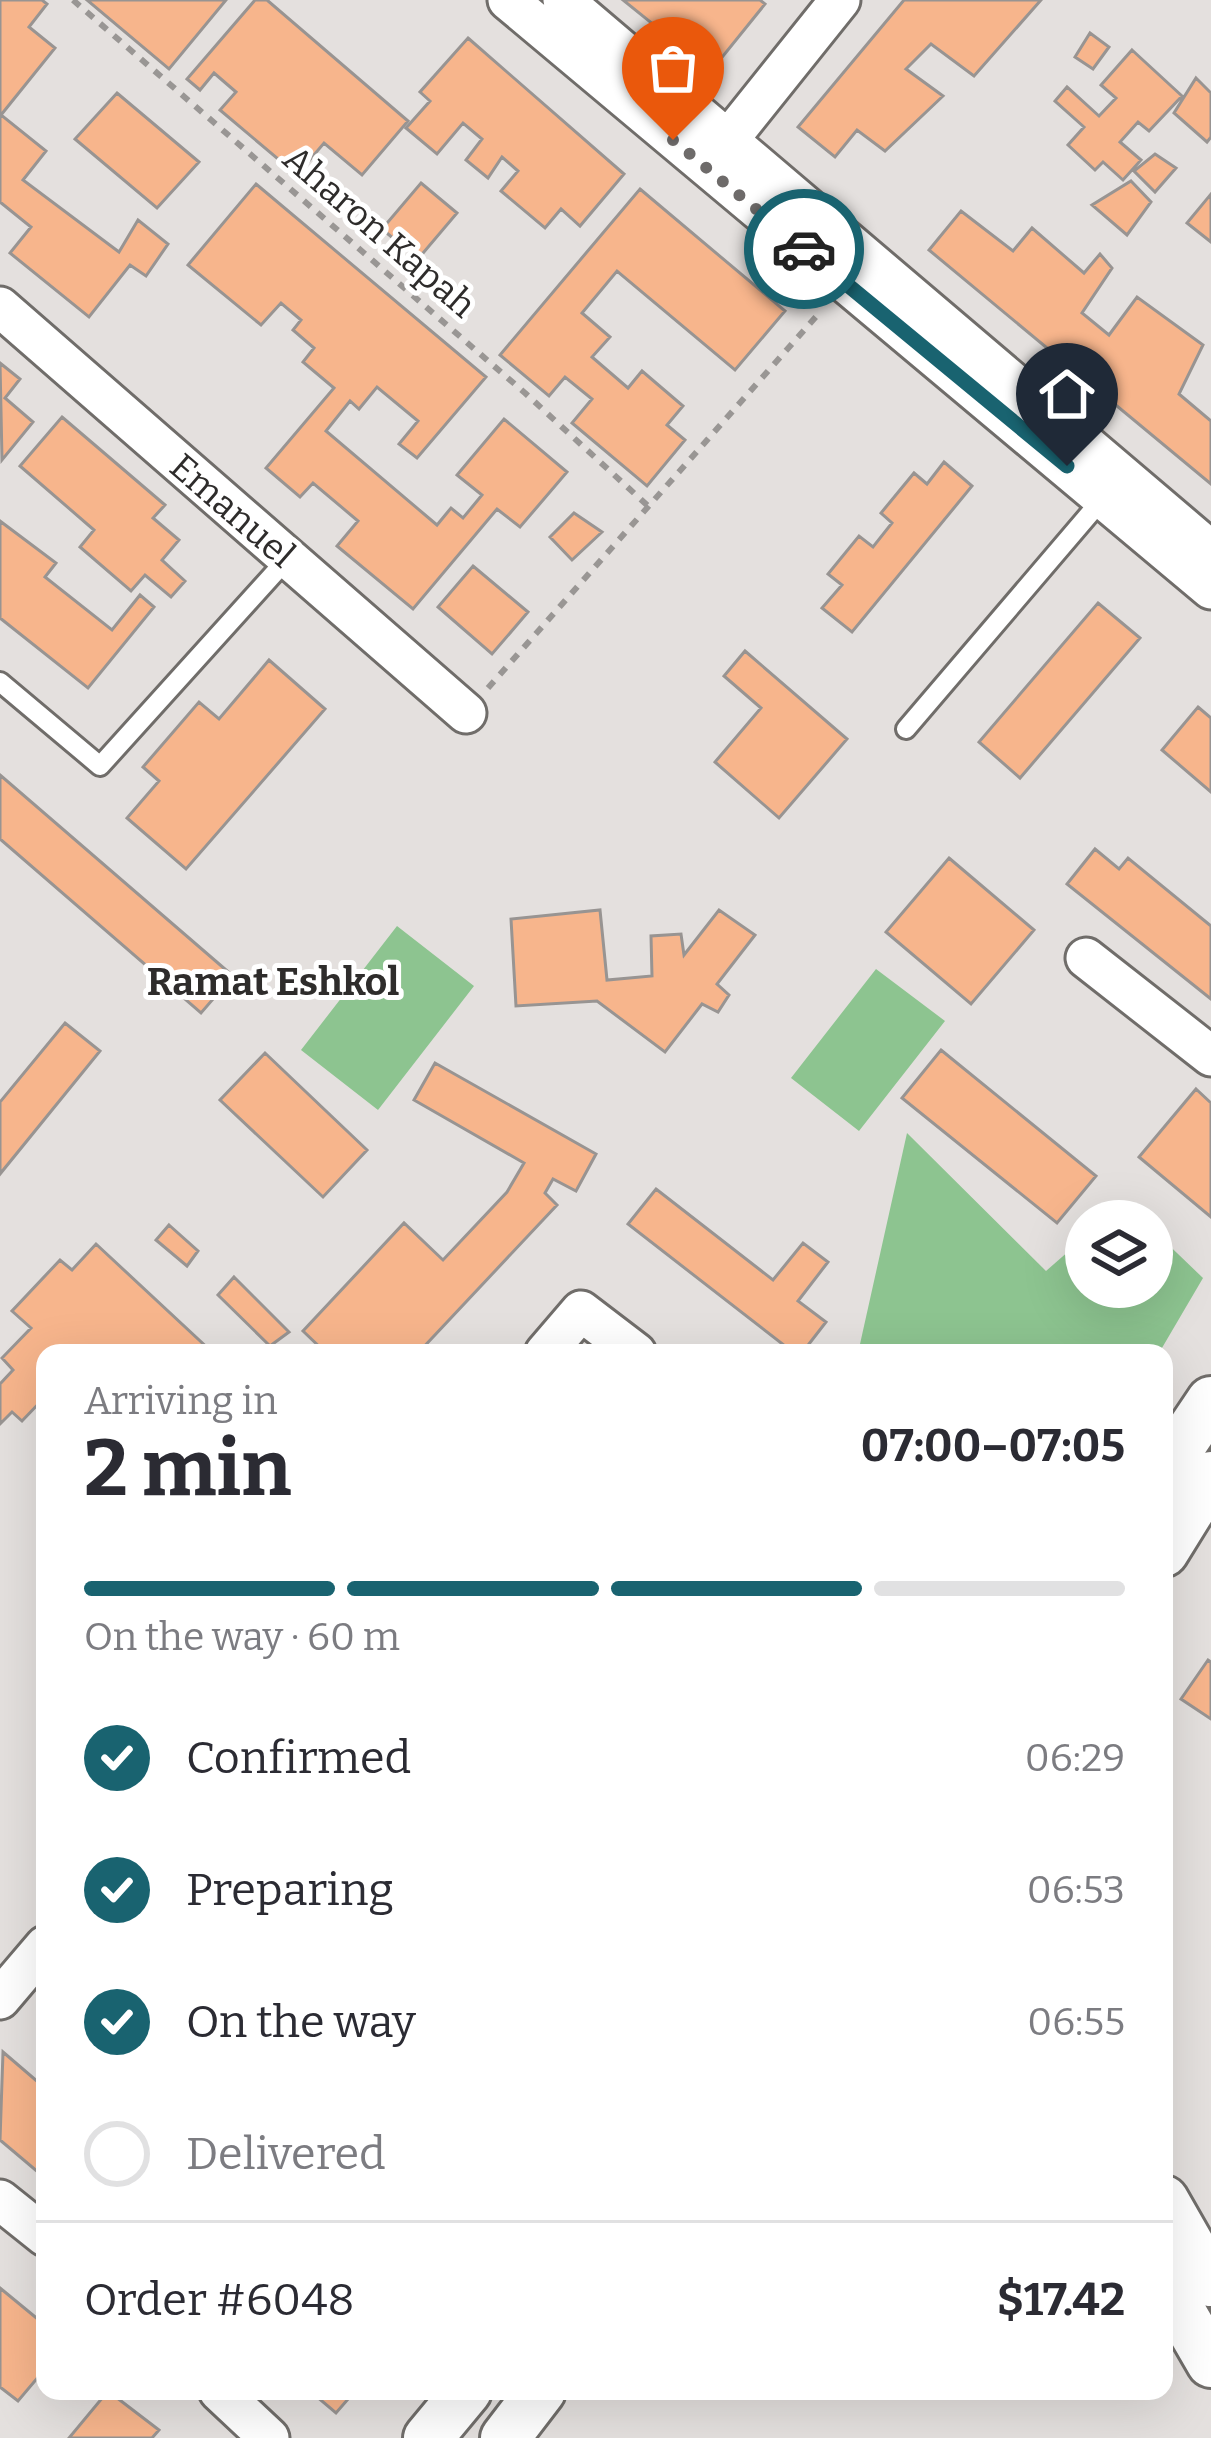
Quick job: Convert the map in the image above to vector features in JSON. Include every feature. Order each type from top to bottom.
[{"type":"street","points":[[508,0],[717,154],[1211,551]]},
{"type":"street","points":[[563,0],[846,283],[1211,589]]},
{"type":"street","points":[[717,154],[841,0]]},
{"type":"street","name":"Emanuel","points":[[0,307],[466,713]]},
{"type":"street","points":[[1086,958],[1211,1056]]},
{"type":"street","points":[[553,1344],[581,1311],[624,1344]]},
{"type":"street","points":[[1173,1459],[1211,1402]]},
{"type":"street","points":[[1173,1537],[1211,1476]]},
{"type":"street","points":[[0,1999],[36,1957]]},
{"type":"street","points":[[0,2200],[36,2229]]},
{"type":"street","points":[[1173,2216],[1211,2282]]},
{"type":"street","points":[[1173,2298],[1211,2363]]},
{"type":"street","points":[[228,2400],[268,2438]]},
{"type":"street","points":[[428,2438],[460,2400]]},
{"type":"street","points":[[505,2438],[534,2400]]},
{"type":"lane","points":[[906,729],[1104,497]]},
{"type":"lane","points":[[0,682],[100,766],[288,558]]},
{"type":"path","name":"Aharon Kapah","points":[[74,0],[648,506]]},
{"type":"path","points":[[466,713],[846,283]]},
{"type":"green space","points":[[397,926],[474,986],[378,1110],[301,1050]]},
{"type":"green space","points":[[876,969],[945,1021],[859,1131],[791,1078]]},
{"type":"green space","points":[[907,1133],[1046,1271],[1065,1254],[1065,1308],[1173,1308],[1173,1249],[1203,1278],[1164,1344],[860,1344]]},
{"type":"building","points":[[0,0],[47,4],[29,27],[55,48],[1,115],[46,151],[23,180],[119,252],[138,220],[168,244],[146,276],[130,265],[89,317],[10,253],[31,227],[0,202]]},
{"type":"building","points":[[87,0],[226,0],[169,69]]},
{"type":"building","points":[[255,0],[267,0],[408,121],[362,175],[324,143],[297,175],[220,110],[236,92],[214,73],[200,90],[187,79]]},
{"type":"building","points":[[623,0],[760,0],[765,4],[711,71]]},
{"type":"building","points":[[904,0],[1041,0],[974,76],[931,44],[906,69],[943,96],[885,151],[857,130],[835,157],[798,127]]},
{"type":"building","points":[[1090,33],[1109,47],[1093,69],[1075,57]]},
{"type":"building","points":[[468,38],[624,174],[580,226],[561,209],[545,228],[501,191],[518,171],[502,157],[488,178],[466,160],[482,139],[463,123],[437,154],[406,128],[430,101],[420,92]]},
{"type":"building","points":[[1132,50],[1182,96],[1149,131],[1138,122],[1120,142],[1141,160],[1123,180],[1103,162],[1095,170],[1068,145],[1084,127],[1055,101],[1067,87],[1099,116],[1116,98],[1101,85]]},
{"type":"building","points":[[1196,78],[1211,93],[1207,142],[1174,113]]},
{"type":"building","points":[[117,93],[199,162],[157,208],[75,139]]},
{"type":"building","points":[[1155,154],[1176,168],[1155,192],[1134,171]]},
{"type":"building","points":[[1131,181],[1151,202],[1127,235],[1092,205]]},
{"type":"building","points":[[421,183],[457,213],[418,259],[382,229]]},
{"type":"building","points":[[256,184],[486,377],[417,458],[399,444],[418,421],[377,387],[359,409],[350,401],[326,431],[437,525],[451,508],[463,518],[482,495],[457,475],[504,419],[567,472],[520,527],[497,509],[413,609],[337,546],[358,521],[313,483],[300,497],[266,468],[334,388],[303,362],[314,348],[293,330],[301,320],[281,303],[261,325],[188,265]]},
{"type":"building","points":[[640,189],[785,311],[735,370],[617,271],[582,313],[610,337],[592,357],[628,388],[642,371],[683,406],[667,425],[685,440],[647,486],[572,423],[592,399],[565,377],[549,396],[500,355]]},
{"type":"building","points":[[1211,194],[1211,242],[1187,223]]},
{"type":"building","points":[[961,211],[1013,251],[1032,228],[1084,273],[1100,254],[1112,268],[1082,313],[1109,335],[1137,297],[1203,345],[1179,394],[1211,421],[1211,484],[929,250]]},
{"type":"building","points":[[0,363],[20,379],[5,398],[33,422],[2,460]]},
{"type":"building","points":[[62,417],[165,505],[153,518],[179,540],[162,560],[185,581],[171,597],[145,575],[131,591],[80,547],[94,530],[20,466]]},
{"type":"building","points":[[944,462],[972,486],[852,632],[822,608],[842,585],[828,574],[859,536],[873,547],[892,523],[881,513],[914,473],[927,484]]},
{"type":"building","points":[[574,513],[602,532],[572,560],[550,537]]},
{"type":"building","points":[[0,521],[56,563],[45,577],[112,630],[140,595],[154,607],[88,688],[0,618]]},
{"type":"building","points":[[473,566],[528,612],[492,654],[438,607]]},
{"type":"building","points":[[1098,603],[1140,638],[1020,778],[979,742]]},
{"type":"building","points":[[745,651],[847,739],[779,818],[715,762],[761,708],[724,676]]},
{"type":"building","points":[[269,660],[325,709],[186,869],[127,818],[159,781],[143,767],[199,702],[219,719]]},
{"type":"building","points":[[1198,707],[1211,718],[1211,792],[1162,750]]},
{"type":"building","points":[[0,775],[233,976],[201,1013],[0,839]]},
{"type":"building","points":[[1095,849],[1119,869],[1128,858],[1211,926],[1211,999],[1067,884]]},
{"type":"building","points":[[949,858],[1034,930],[971,1004],[886,932]]},
{"type":"building","points":[[600,910],[607,980],[652,976],[651,936],[681,934],[684,955],[719,910],[755,935],[717,984],[729,995],[718,1012],[702,1004],[665,1052],[597,1001],[516,1006],[511,919]]},
{"type":"building","points":[[65,1023],[100,1051],[0,1174],[0,1102]]},
{"type":"building","points":[[941,1050],[1096,1176],[1076,1200],[1065,1200],[1065,1213],[1057,1223],[902,1098]]},
{"type":"building","points":[[265,1053],[367,1150],[323,1197],[220,1100]]},
{"type":"building","points":[[435,1063],[596,1154],[576,1191],[553,1179],[545,1193],[557,1205],[426,1344],[317,1344],[303,1331],[404,1223],[443,1260],[507,1192],[524,1163],[414,1100]]},
{"type":"building","points":[[1196,1089],[1211,1103],[1211,1217],[1139,1157]]},
{"type":"building","points":[[656,1189],[773,1280],[803,1243],[828,1262],[798,1301],[826,1322],[809,1344],[782,1344],[628,1224]]},
{"type":"building","points":[[169,1225],[198,1251],[187,1266],[156,1240]]},
{"type":"building","points":[[96,1244],[203,1344],[36,1344],[36,1406],[22,1421],[12,1412],[0,1424],[0,1384],[13,1370],[2,1358],[31,1328],[12,1311],[60,1260],[72,1270]]},
{"type":"building","points":[[234,1277],[289,1332],[268,1344],[218,1295]]},
{"type":"building","points":[[1211,1662],[1211,1719],[1181,1699]]},
{"type":"building","points":[[3,2052],[36,2080],[36,2170],[0,2140]]},
{"type":"building","points":[[0,2288],[36,2318],[36,2380],[18,2401],[0,2387]]},
{"type":"building","points":[[101,2400],[120,2400],[159,2430],[152,2438],[69,2438]]},
{"type":"building","points":[[321,2400],[347,2400],[336,2413]]},
{"type":"way so far","points":[[673,140],[804,249]]},
{"type":"district","name":"Ramat Eshkol","points":[[273,981]]},
{"type":"route","points":[[804,249],[1067,466]]}]
